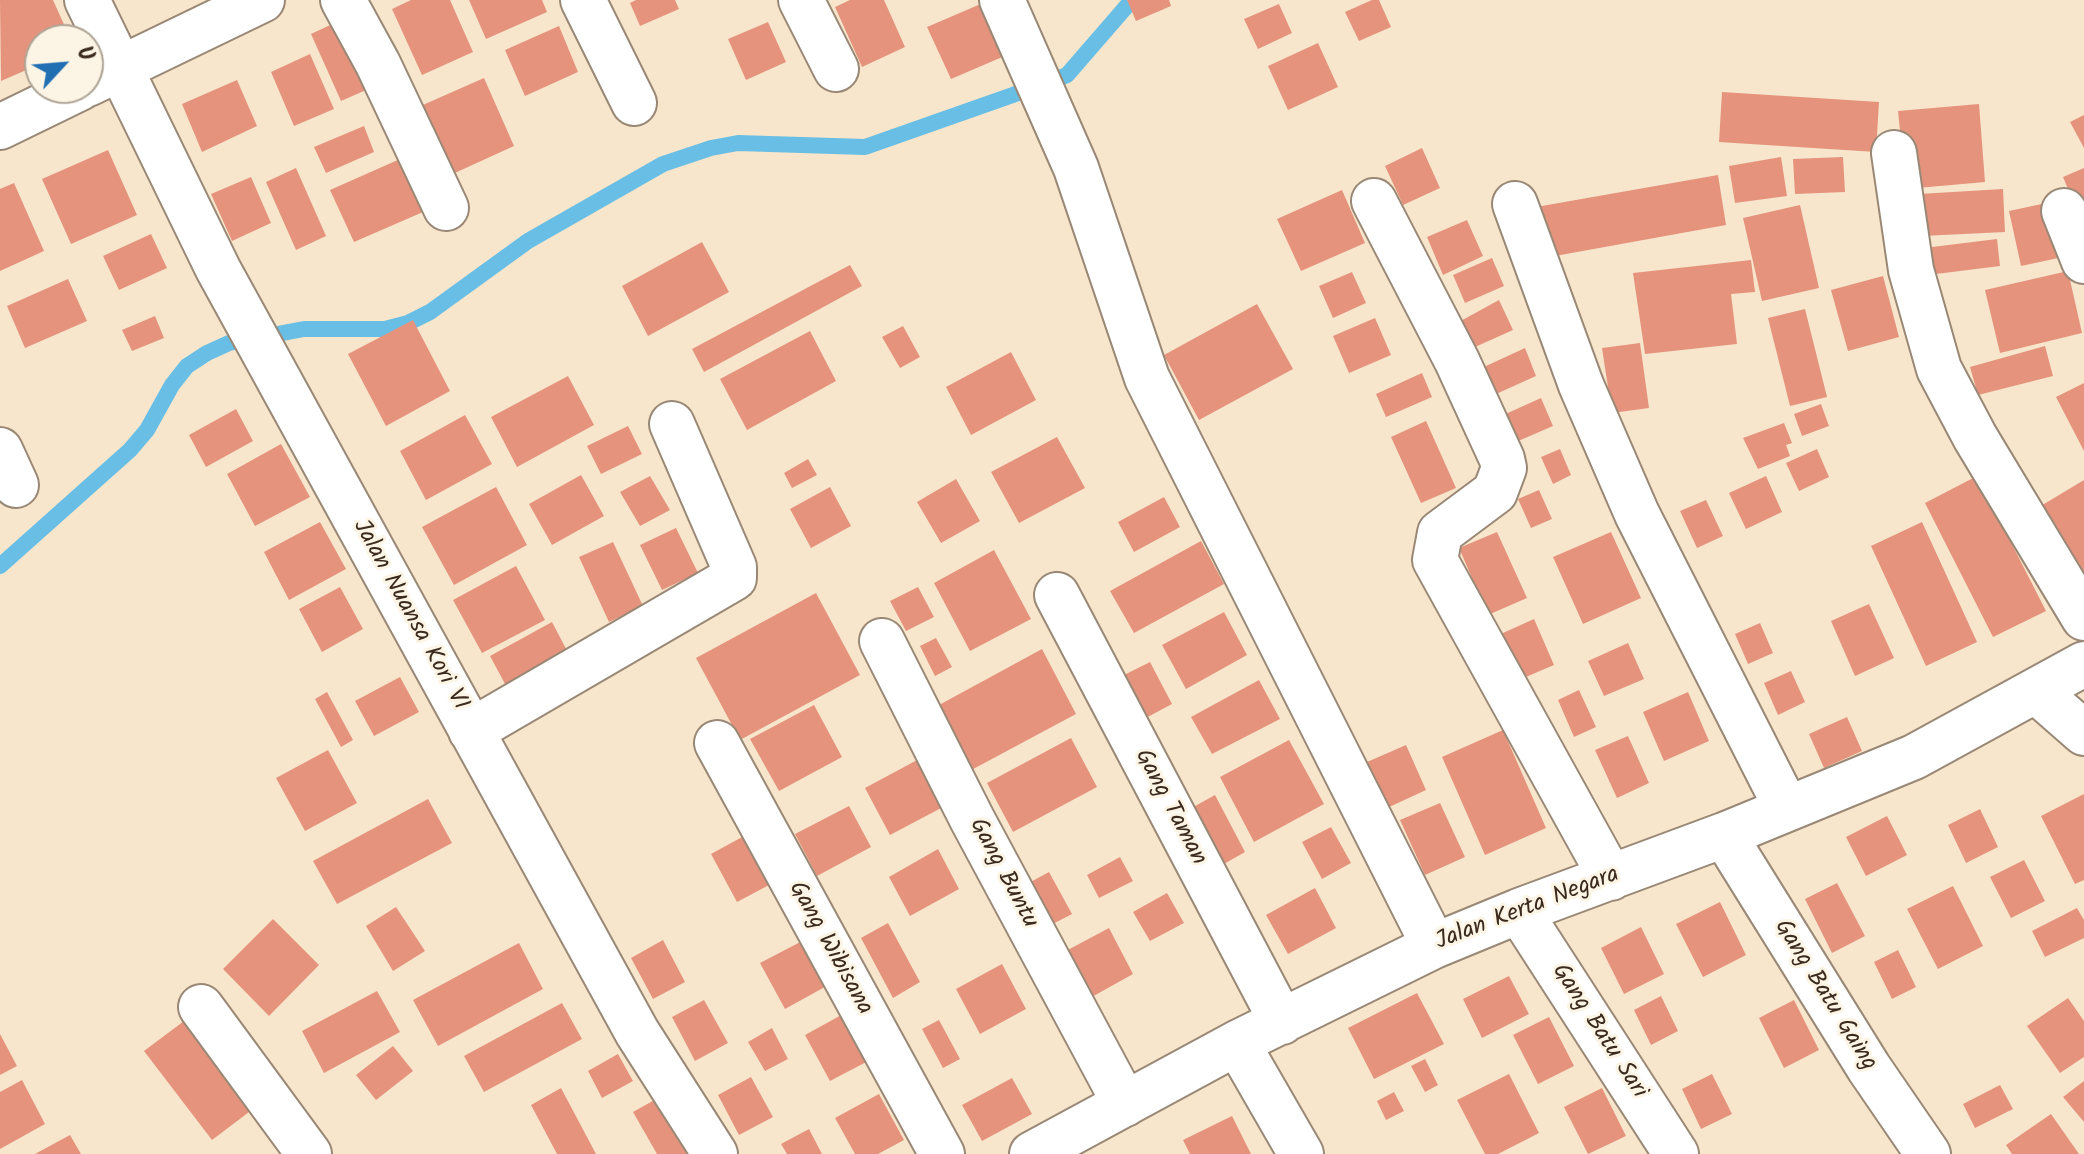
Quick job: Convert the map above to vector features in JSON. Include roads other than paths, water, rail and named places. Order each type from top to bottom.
[{"type":"street","name":"Jalan Nuansa Kori VI","points":[[87,0],[92,24]]},
{"type":"street","points":[[104,76],[262,0]]},
{"type":"street","points":[[343,0],[378,64],[446,208]]},
{"type":"street","points":[[583,0],[634,103]]},
{"type":"street","points":[[801,0],[836,69]]},
{"type":"street","points":[[1010,17],[1076,168],[1147,378],[1434,946]]},
{"type":"street","name":"Jalan Nuansa Kori VI","points":[[104,76],[272,364],[637,1032],[715,1154]]},
{"type":"street","points":[[0,127],[47,104]]},
{"type":"street","points":[[1894,153],[1911,270],[1939,369],[1975,437],[2084,618]]},
{"type":"street","points":[[1374,201],[1457,361],[1504,468],[1495,492],[1440,533],[1435,560],[1611,878]]},
{"type":"street","points":[[1515,204],[1581,385],[1637,514],[1787,809]]},
{"type":"street","points":[[2064,211],[2084,261]]},
{"type":"street","points":[[471,731],[734,578],[734,567],[672,424]]},
{"type":"street","name":"Gang Taman","points":[[1057,595],[1282,1022]]},
{"type":"street","name":"Gang Buntu","points":[[882,641],[972,819],[1125,1104]]},
{"type":"street","name":"Jalan Kerta Negara","points":[[1036,1153],[1237,1043],[1434,946],[1724,835],[1914,757],[2084,664]]},
{"type":"street","points":[[2036,691],[2084,733]]},
{"type":"street","name":"Gang Wibisana","points":[[717,743],[942,1154]]},
{"type":"street","name":"Gang Batu Gaing","points":[[1724,835],[1869,1068],[1928,1154]]},
{"type":"street","name":"Gang Batu Sari","points":[[1519,911],[1676,1154]]},
{"type":"street","points":[[201,1007],[309,1154]]},
{"type":"street","points":[[1237,1043],[1301,1154]]},
{"type":"waterway","points":[[0,566],[130,450],[147,430],[172,385],[187,366],[207,353],[229,343],[304,329],[385,329],[408,323],[430,312],[528,241],[663,164],[711,148],[738,143],[865,147],[1044,84],[1067,75],[1132,0]]}]
